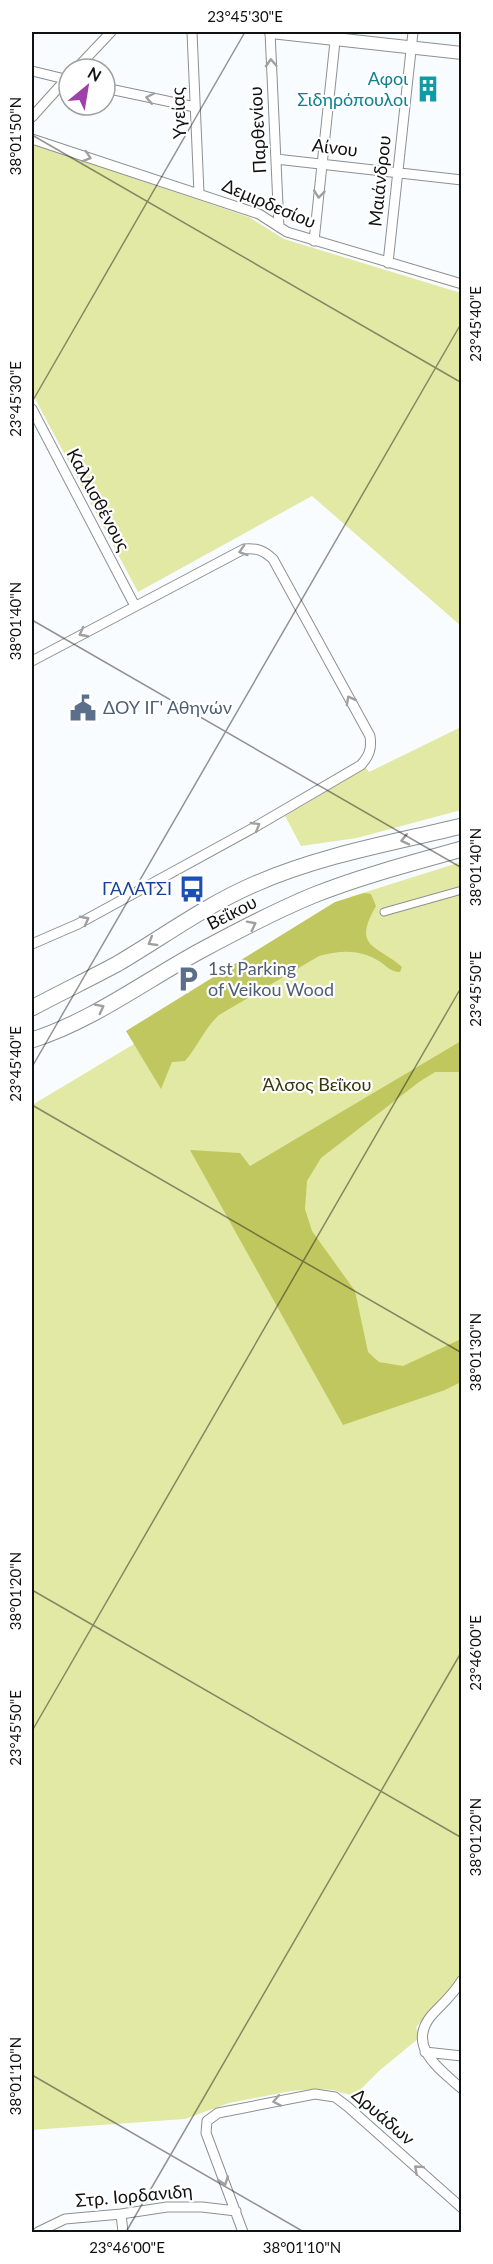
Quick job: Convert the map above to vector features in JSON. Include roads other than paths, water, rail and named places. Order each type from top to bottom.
[{"type":"main road","name":"Βεΐκου","points":[[32,1008],[116,964],[187,920],[256,884],[301,866],[332,857],[462,826]]},
{"type":"main road","name":"Βεΐκου","points":[[32,1040],[48,1035],[200,951],[289,907],[375,874],[462,849]]},
{"type":"street","points":[[87,57],[111,32]]},
{"type":"street","name":"Υγείας","points":[[192,32],[199,193]]},
{"type":"street","points":[[273,32],[336,35],[462,53]]},
{"type":"street","name":"Παρθενίου","points":[[273,32],[279,227]]},
{"type":"street","name":"Μαιάνδρου","points":[[388,263],[413,32]]},
{"type":"street","points":[[314,241],[336,35]]},
{"type":"street","points":[[32,71],[57,76]]},
{"type":"street","points":[[32,117],[57,90]]},
{"type":"street","points":[[117,91],[195,108]]},
{"type":"street","name":"Δεμιρδεσίου","points":[[32,139],[259,214],[287,232],[462,284]]},
{"type":"street","name":"Αίνου","points":[[276,159],[462,180]]},
{"type":"street","name":"Καλλισθένους","points":[[32,409],[135,606]]},
{"type":"street","points":[[32,661],[244,549],[256,548],[265,551],[273,559],[369,736],[371,747],[368,757],[361,765],[255,827],[78,924],[32,944]]},
{"type":"street","points":[[384,912],[462,890]]},
{"type":"street","points":[[462,1980],[454,1993],[426,2024],[423,2042],[425,2052],[431,2061],[462,2089]]},
{"type":"street","points":[[425,2052],[462,2056]]},
{"type":"street","name":"Δρυάδων","points":[[236,2211],[205,2129],[209,2118],[218,2113],[315,2094],[335,2097],[462,2208]]},
{"type":"street","name":"Στρ. Ιορδανιδη","points":[[38,2232],[64,2219],[184,2206],[236,2211]]},
{"type":"street","points":[[236,2211],[243,2232]]},
{"type":"street","points":[[121,2214],[123,2232]]},
{"type":"place","name":"Αφοι Σιδηρόπουλοι","points":[[428,89]]},
{"type":"place","name":"ΔΟΥ ΙΓ' Αθηνών","points":[[83,708]]},
{"type":"place","name":"ΓΑΛΑΤΣΙ","points":[[192,889]]},
{"type":"place","name":"1st Parking of Veikou Wood","points":[[188,979]]},
{"type":"park label","name":"Άλσος Βεΐκου","points":[[317,1085]]}]
